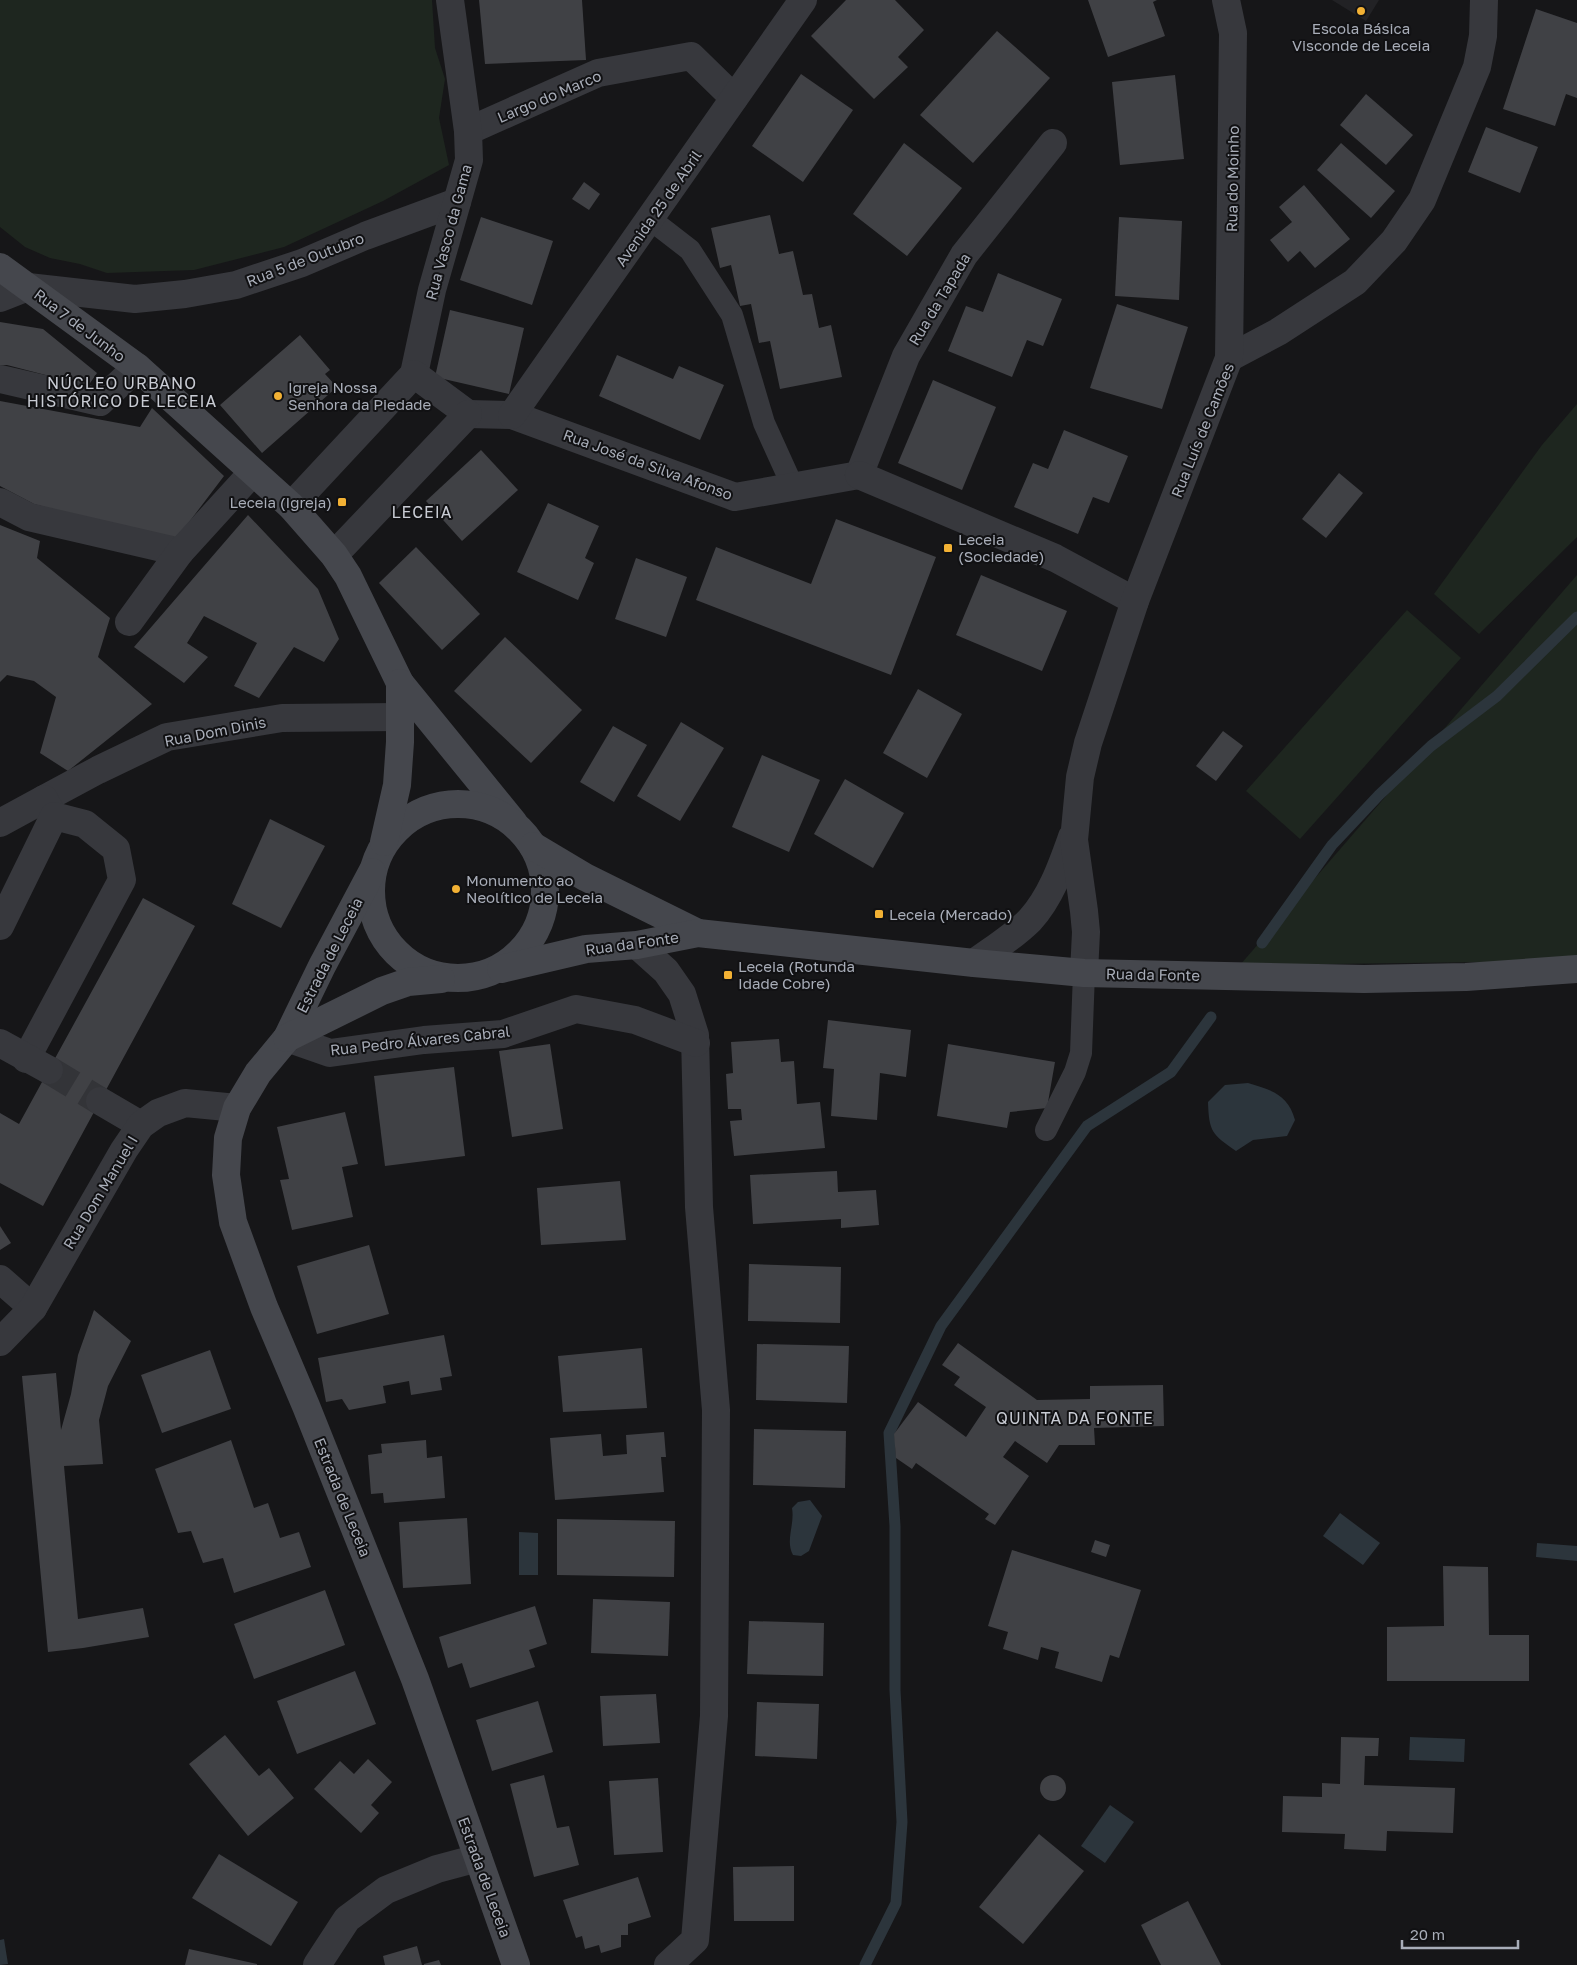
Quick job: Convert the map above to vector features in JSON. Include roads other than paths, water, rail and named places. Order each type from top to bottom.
[{"type":"main road","name":"Rua 7 de Junho","points":[[0,267],[137,367],[291,506],[341,566]]},
{"type":"main road","points":[[341,566],[400,683],[533,846],[544,872],[546,900],[539,928],[523,951],[501,969],[475,978],[446,978],[419,970],[396,954],[379,930],[371,902],[372,872],[383,845],[397,785],[400,742],[400,683]]},
{"type":"main road","points":[[383,845],[403,822],[430,808],[459,803],[488,809],[514,823]]},
{"type":"main road","name":"Rua da Fonte","points":[[533,846],[585,877],[698,932]]},
{"type":"main road","name":"Estrada de Leceia","points":[[372,872],[322,966],[288,1038],[258,1073],[238,1108],[228,1138],[226,1175],[233,1222],[264,1307],[306,1406],[415,1679],[516,1965]]},
{"type":"main road","name":"Rua da Fonte","points":[[501,969],[586,949],[637,944],[698,932],[974,963],[1084,973],[1364,980],[1466,977],[1577,968]]},
{"type":"main road","name":"Estrada de Leceia","points":[[288,1038],[382,991],[408,982],[446,978]]},
{"type":"street","name":"Rua Vasco da Gama","points":[[414,374],[432,290],[469,160],[468,131],[450,0]]},
{"type":"street","name":"Rua do Moinho","points":[[1226,0],[1233,33],[1229,358]]},
{"type":"street","name":"Rua Luís de Camões","points":[[1084,973],[1086,932],[1074,830],[1080,777],[1088,743],[1135,601],[1229,358],[1278,332],[1355,282],[1394,241],[1422,200],[1477,67],[1483,36],[1484,0]]},
{"type":"street","name":"Avenida 25 de Abril","points":[[512,415],[650,220],[798,1]]},
{"type":"street","name":"Largo do Marco","points":[[468,131],[598,73],[691,56],[734,98]]},
{"type":"street","name":"Rua da Tapada","points":[[859,476],[906,356],[964,255],[1054,143]]},
{"type":"street","name":"Rua 5 de Outubro","points":[[28,287],[134,299],[186,294],[236,285],[302,263],[365,236],[458,202]]},
{"type":"street","points":[[0,298],[28,287]]},
{"type":"street","points":[[0,379],[100,402],[137,367]]},
{"type":"street","points":[[291,506],[414,374],[468,414],[341,566]]},
{"type":"street","name":"Rua José da Silva Afonso","points":[[468,414],[512,415],[735,497],[859,476]]},
{"type":"street","points":[[129,622],[180,552],[253,472]]},
{"type":"street","points":[[859,476],[1055,558],[1135,601]]},
{"type":"street","points":[[0,502],[29,517],[180,552]]},
{"type":"street","name":"Rua Dom Dinis","points":[[0,823],[49,808],[98,770],[167,737],[282,718],[400,717]]},
{"type":"street","points":[[0,926],[49,808],[85,824],[116,849],[122,880],[38,1064],[0,1043]]},
{"type":"street","name":"Rua Luís de Camões","points":[[974,963],[1016,933],[1031,919],[1055,880],[1074,830]]},
{"type":"street","points":[[637,944],[666,971],[682,994],[695,1035],[699,1207],[716,1410],[714,1716],[695,1940],[668,1965]]},
{"type":"street","name":"Rua Pedro Álvares Cabral","points":[[288,1038],[330,1053],[424,1040],[503,1034],[576,1009],[635,1020],[696,1043]]},
{"type":"street","points":[[100,1101],[141,1125]]},
{"type":"street","name":"Rua Dom Manuel I","points":[[0,1342],[33,1308],[124,1150],[141,1125],[158,1113],[185,1103],[238,1108]]},
{"type":"street","points":[[1,1281],[33,1308]]},
{"type":"street","points":[[317,1965],[347,1918],[386,1890],[436,1869],[478,1858]]},
{"type":"lane","points":[[650,220],[690,250],[732,316],[764,423],[793,487]]},
{"type":"lane","points":[[1046,1130],[1075,1072],[1081,1053],[1084,973]]},
{"type":"waterway","points":[[1262,943],[1332,845],[1379,795],[1431,746],[1497,696],[1577,617]]},
{"type":"waterway","points":[[865,1965],[896,1903],[902,1822],[895,1690],[895,1526],[889,1433],[941,1326],[1087,1126],[1171,1072],[1211,1017]]},
{"type":"tunnel","points":[[49,1070],[100,1101]]},
{"type":"place","name":"Escola Básica Visconde de Leceia","points":[[1361,11]]},
{"type":"place","name":"Igreja Nossa Senhora da Piedade","points":[[278,396]]},
{"type":"place","name":"Leceia (Igreja)","points":[[342,502]]},
{"type":"place","name":"Leceia (Sociedade)","points":[[948,548]]},
{"type":"place","name":"Monumento ao Neolítico de Leceia","points":[[456,889]]},
{"type":"place","name":"Leceia (Mercado)","points":[[879,914]]},
{"type":"place","name":"Leceia (Rotunda Idade Cobre)","points":[[728,975]]},
{"type":"district","name":"NÚCLEO URBANO HISTÓRICO DE LECEIA","points":[[122,392]]},
{"type":"district","name":"LECEIA","points":[[422,512]]},
{"type":"district","name":"QUINTA DA FONTE","points":[[1075,1418]]}]
